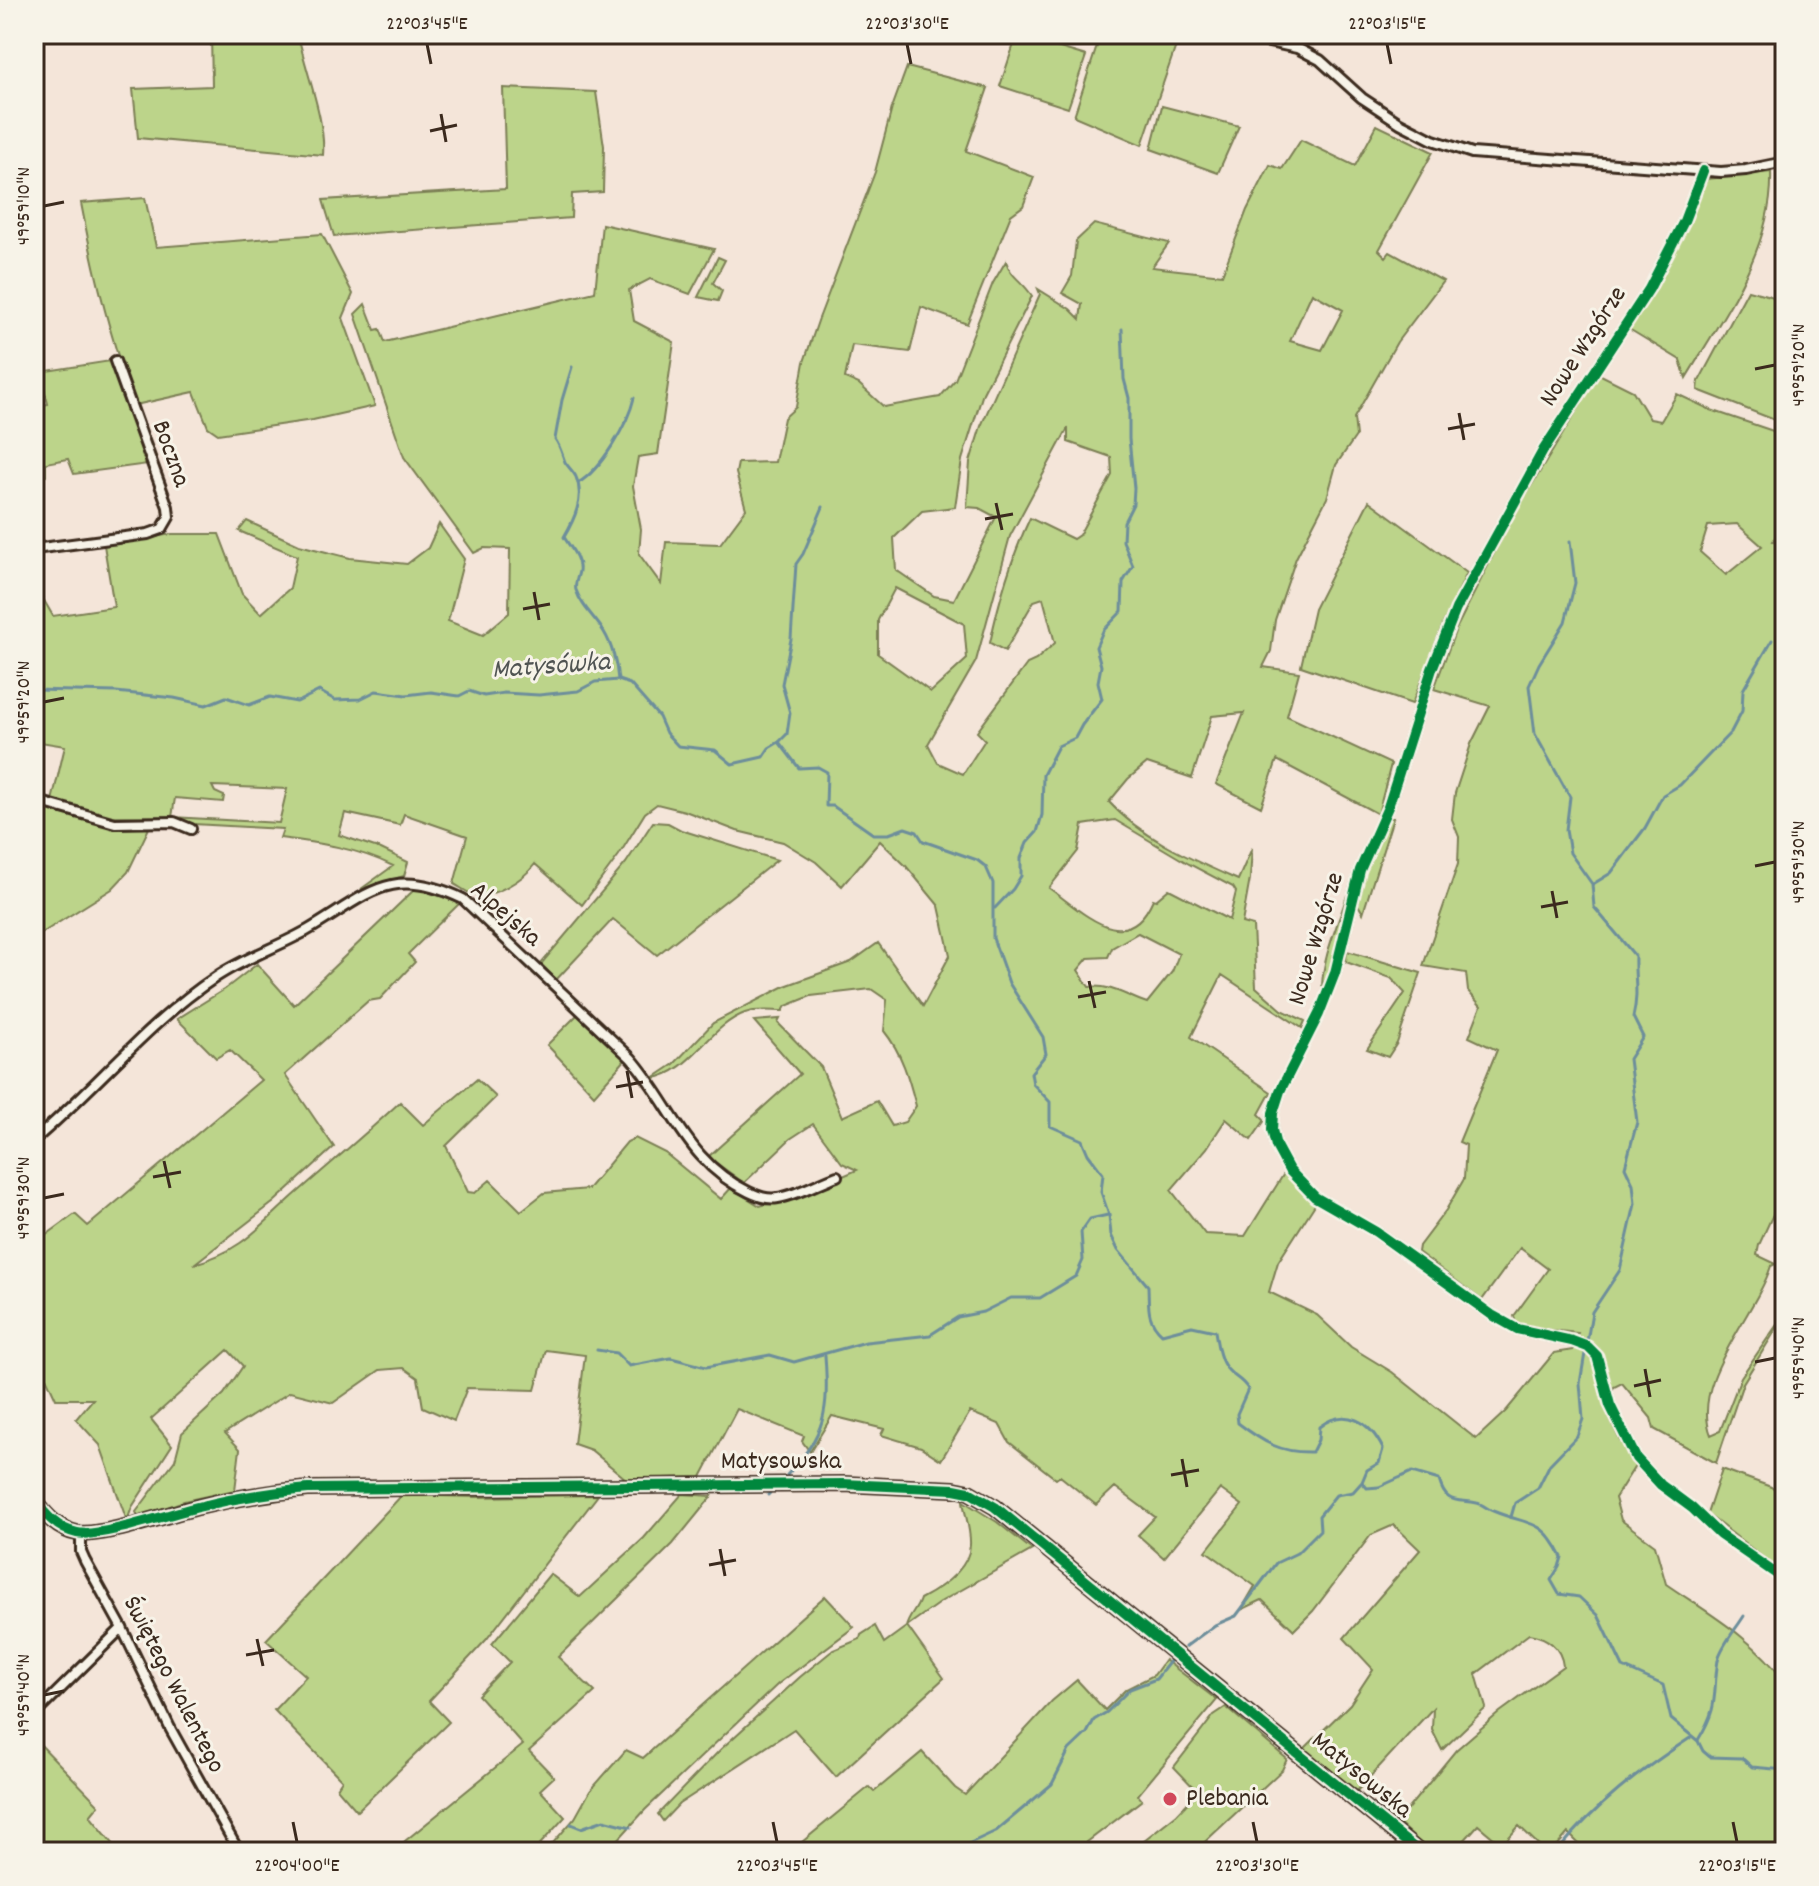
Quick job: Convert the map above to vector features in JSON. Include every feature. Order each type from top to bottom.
[{"type":"street","points":[[1231,34],[1297,48],[1320,60],[1362,98],[1389,117],[1433,140],[1472,153],[1703,171],[1746,170],[1782,163]]},
{"type":"street","name":"Nowe Wzgórze","points":[[1703,171],[1684,221],[1649,289],[1544,449],[1456,609],[1432,669],[1388,807],[1360,870],[1335,973],[1319,1014],[1280,1091],[1273,1113],[1272,1130],[1276,1146],[1289,1170],[1315,1197],[1376,1232],[1492,1315],[1517,1329],[1588,1347],[1597,1356],[1610,1405],[1636,1458],[1661,1485],[1692,1508],[1720,1535],[1785,1580]]},
{"type":"street","name":"Boczna","points":[[34,549],[148,534],[162,529],[169,517],[115,361]]},
{"type":"street","points":[[34,800],[115,823],[174,822],[191,829]]},
{"type":"street","name":"Alpejska","points":[[34,1140],[91,1090],[137,1041],[183,1001],[218,976],[306,931],[378,889],[407,881],[439,888],[463,899],[631,1058],[654,1084],[689,1144],[729,1182],[762,1198],[779,1198],[837,1176]]},
{"type":"street","name":"Matysowska","points":[[81,1535],[231,1499],[308,1489],[843,1484],[969,1492],[995,1507],[1419,1852]]},
{"type":"street","points":[[34,1500],[52,1521],[63,1529],[81,1535]]},
{"type":"street","name":"Świętego Walentego","points":[[81,1535],[81,1552],[85,1561],[122,1628],[170,1728],[239,1852]]},
{"type":"street","points":[[34,1715],[122,1628]]},
{"type":"green space","points":[[211,34],[298,34],[318,111],[323,155],[138,138],[133,89],[212,86]]},
{"type":"green space","points":[[1101,34],[1180,34],[1142,145],[1074,116]]},
{"type":"green space","points":[[1017,35],[1086,56],[1068,108],[1000,86]]},
{"type":"green space","points":[[907,67],[988,88],[966,151],[1034,177],[1023,206],[1011,215],[967,324],[921,307],[910,352],[852,345],[845,378],[859,384],[884,407],[940,397],[955,380],[993,283],[1006,261],[1032,296],[983,393],[962,460],[955,507],[922,511],[894,538],[896,570],[934,596],[954,600],[996,517],[979,508],[967,507],[970,462],[981,426],[1040,294],[1038,289],[1080,319],[1082,304],[1062,293],[1072,276],[1076,241],[1094,224],[1169,243],[1152,267],[1222,275],[1247,210],[1270,165],[1282,169],[1301,140],[1355,166],[1377,125],[1433,152],[1379,250],[1386,257],[1390,252],[1443,281],[1397,342],[1354,418],[1356,436],[1336,465],[1327,498],[1296,558],[1275,620],[1271,651],[1263,667],[1299,672],[1287,716],[1391,764],[1378,814],[1277,760],[1261,807],[1216,784],[1244,713],[1212,716],[1192,778],[1147,763],[1128,779],[1109,802],[1153,838],[1238,880],[1252,848],[1242,923],[1253,926],[1256,987],[1282,1010],[1305,1021],[1302,1028],[1222,975],[1191,1037],[1271,1092],[1259,1114],[1265,1120],[1251,1140],[1226,1119],[1207,1148],[1171,1190],[1205,1234],[1245,1236],[1285,1172],[1316,1203],[1278,1262],[1269,1292],[1317,1315],[1351,1347],[1392,1372],[1476,1439],[1506,1411],[1554,1353],[1573,1350],[1578,1333],[1517,1326],[1514,1316],[1548,1269],[1520,1248],[1482,1300],[1418,1252],[1464,1179],[1466,1145],[1459,1142],[1497,1050],[1469,1037],[1481,1006],[1468,991],[1466,973],[1423,966],[1458,864],[1459,837],[1452,819],[1455,793],[1471,744],[1490,706],[1434,689],[1456,629],[1513,516],[1599,374],[1633,391],[1650,419],[1661,421],[1677,394],[1711,410],[1785,435],[1785,459],[1780,478],[1785,497],[1785,521],[1773,541],[1785,544],[1785,1188],[1757,1255],[1776,1264],[1771,1266],[1727,1349],[1709,1393],[1707,1414],[1711,1435],[1720,1431],[1741,1377],[1785,1315],[1743,1383],[1716,1463],[1654,1429],[1651,1418],[1622,1383],[1614,1387],[1604,1406],[1620,1441],[1637,1463],[1615,1498],[1621,1520],[1655,1545],[1666,1584],[1745,1640],[1785,1682],[1785,1852],[1587,1852],[1568,1833],[1552,1852],[1546,1852],[1519,1826],[1502,1845],[1478,1825],[1454,1852],[1430,1852],[1397,1822],[1456,1750],[1500,1712],[1563,1666],[1552,1644],[1529,1634],[1476,1674],[1486,1708],[1442,1750],[1432,1730],[1433,1708],[1357,1791],[1304,1749],[1350,1704],[1373,1669],[1344,1638],[1420,1550],[1394,1525],[1371,1535],[1313,1611],[1294,1630],[1262,1600],[1241,1610],[1255,1586],[1206,1551],[1242,1505],[1220,1489],[1164,1558],[1138,1535],[1155,1517],[1115,1487],[1096,1505],[1060,1476],[1056,1479],[1009,1442],[999,1424],[970,1412],[941,1460],[921,1447],[881,1435],[884,1429],[832,1416],[810,1452],[802,1441],[804,1436],[737,1409],[701,1477],[626,1479],[591,1450],[574,1444],[585,1355],[546,1350],[535,1390],[467,1388],[454,1421],[423,1407],[418,1378],[404,1368],[380,1370],[333,1403],[290,1392],[225,1433],[240,1449],[235,1490],[184,1501],[139,1517],[136,1512],[175,1460],[182,1433],[224,1394],[243,1366],[228,1350],[151,1419],[172,1445],[132,1507],[127,1521],[100,1445],[76,1419],[93,1399],[56,1399],[34,1358],[34,1244],[75,1214],[88,1226],[261,1080],[230,1050],[216,1058],[177,1019],[225,989],[257,964],[294,1005],[416,888],[460,903],[408,954],[415,962],[380,999],[368,1001],[285,1075],[334,1147],[274,1202],[194,1264],[240,1244],[400,1102],[423,1125],[477,1079],[496,1097],[446,1146],[468,1192],[475,1193],[490,1180],[521,1211],[544,1193],[588,1189],[627,1142],[635,1138],[665,1153],[721,1199],[731,1188],[760,1206],[794,1197],[857,1170],[842,1163],[813,1124],[790,1139],[744,1183],[708,1157],[800,1074],[754,1021],[780,1019],[778,1023],[821,1067],[842,1117],[877,1101],[892,1126],[905,1122],[916,1106],[900,1057],[884,1031],[887,1000],[871,989],[811,996],[786,1006],[783,1011],[745,1013],[721,1028],[678,1068],[653,1078],[674,1064],[713,1023],[785,986],[851,962],[878,943],[923,1006],[950,955],[939,906],[906,866],[880,841],[842,886],[816,862],[783,842],[737,831],[657,804],[645,813],[582,905],[535,864],[507,887],[489,894],[472,894],[454,884],[467,836],[404,814],[400,825],[345,813],[339,835],[408,862],[404,876],[361,889],[393,866],[324,844],[280,838],[283,829],[193,824],[171,817],[108,816],[52,801],[65,746],[34,741],[34,600],[42,597],[53,616],[114,607],[104,545],[172,534],[219,534],[242,594],[261,614],[290,588],[297,556],[239,531],[247,521],[299,545],[350,558],[407,564],[428,548],[439,524],[464,559],[448,621],[483,635],[509,613],[510,549],[484,548],[474,553],[404,457],[355,314],[365,304],[375,330],[380,329],[385,342],[595,292],[602,224],[714,249],[690,294],[650,279],[629,290],[634,321],[674,342],[658,454],[638,457],[633,486],[641,529],[639,554],[661,584],[666,542],[720,544],[746,509],[736,473],[738,463],[775,462],[784,418],[796,407],[804,362],[875,172]],"holes":[[[1312,293],[1343,310],[1322,350],[1290,341]],[[1068,428],[1068,442],[1111,457],[1112,475],[1079,535],[1073,539],[1030,518],[1006,579],[990,643],[1005,651],[1034,601],[1043,598],[1055,643],[1027,664],[977,732],[985,740],[963,774],[938,763],[928,744],[976,661],[1010,536]],[[1737,524],[1762,546],[1726,575],[1700,552],[1708,526]],[[895,588],[964,624],[967,659],[931,692],[878,654],[878,620]],[[212,786],[287,789],[279,823],[172,817],[175,798],[223,802],[224,796],[215,792]],[[1115,820],[1233,887],[1236,892],[1229,920],[1169,889],[1156,900],[1153,899],[1142,917],[1131,926],[1118,928],[1104,925],[1049,888],[1078,851],[1083,825]],[[1138,933],[1179,954],[1172,972],[1147,1003],[1111,989],[1089,987],[1078,970],[1088,958],[1108,957],[1112,948]]]},
{"type":"green space","points":[[503,88],[596,92],[604,146],[603,192],[572,194],[571,218],[334,236],[323,200],[506,189]]},
{"type":"green space","points":[[1162,106],[1239,126],[1218,173],[1151,149]]},
{"type":"green space","points":[[1771,172],[1770,200],[1755,254],[1744,280],[1686,378],[1680,360],[1629,329],[1707,179]]},
{"type":"green space","points":[[145,198],[156,247],[322,234],[353,294],[343,318],[375,406],[313,420],[218,434],[208,427],[194,392],[135,405],[104,306],[81,203]]},
{"type":"green space","points":[[718,257],[725,260],[713,283],[722,291],[718,301],[698,297]]},
{"type":"green space","points":[[1748,290],[1785,300],[1785,424],[1698,390],[1699,381]]},
{"type":"green space","points":[[110,361],[148,464],[74,474],[68,459],[46,463],[46,476],[34,478],[34,407],[48,404],[40,372]]},
{"type":"green space","points":[[1369,501],[1467,573],[1444,621],[1412,704],[1301,666],[1314,609]]},
{"type":"green space","points":[[34,804],[116,827],[151,824],[128,872],[112,889],[34,938]]},
{"type":"green space","points":[[1387,818],[1393,818],[1363,913],[1357,903],[1363,876]]},
{"type":"green space","points":[[653,822],[668,823],[681,830],[777,860],[657,955],[613,919],[556,980],[541,964],[626,863]]},
{"type":"green space","points":[[1347,895],[1332,968],[1322,986],[1328,951]]},
{"type":"green space","points":[[1347,951],[1421,973],[1397,1043],[1388,1057],[1367,1049],[1405,993],[1391,978],[1346,962]]},
{"type":"green space","points":[[578,1014],[626,1059],[594,1095],[547,1045]]},
{"type":"green space","points":[[1722,1469],[1771,1487],[1785,1498],[1785,1574],[1707,1514]]},
{"type":"green space","points":[[682,1494],[712,1496],[673,1544],[558,1657],[595,1692],[529,1751],[554,1777],[540,1790],[565,1817],[533,1852],[396,1852],[405,1841],[523,1745],[478,1695],[510,1662],[492,1644],[550,1574],[580,1597],[644,1538]]},
{"type":"green space","points":[[402,1495],[598,1495],[486,1640],[429,1701],[449,1722],[357,1811],[337,1788],[342,1780],[274,1710],[306,1676],[266,1640]]},
{"type":"green space","points":[[963,1501],[997,1522],[1032,1550],[942,1601],[907,1626],[944,1678],[836,1777],[794,1729],[679,1804],[663,1821],[658,1814],[721,1749],[800,1677],[833,1650],[860,1639],[875,1626],[884,1643],[906,1627],[920,1599],[952,1578],[964,1563],[970,1545]]},
{"type":"green space","points":[[825,1596],[854,1627],[778,1684],[645,1810],[607,1852],[545,1852],[575,1818],[590,1791],[626,1750],[643,1758]]},
{"type":"green space","points":[[1165,1660],[1217,1700],[1138,1795],[1142,1800],[1074,1852],[793,1852],[869,1787],[874,1792],[922,1752],[965,1795],[1052,1701],[1077,1680],[1105,1710],[1126,1689],[1154,1675]]},
{"type":"green space","points":[[1226,1707],[1287,1759],[1282,1770],[1194,1852],[1129,1852],[1177,1814],[1198,1792],[1174,1767],[1214,1715]]},
{"type":"green space","points":[[34,1738],[99,1805],[90,1816],[120,1852],[34,1852]]},
{"type":"waterway","points":[[995,908],[1021,876],[1021,858],[1027,843],[1037,832],[1042,815],[1043,775],[1058,746],[1075,738],[1102,699],[1098,682],[1101,666],[1096,647],[1103,631],[1122,611],[1123,582],[1133,566],[1123,541],[1124,522],[1133,504],[1134,488],[1122,329]]},
{"type":"waterway","points":[[572,367],[555,439],[576,477],[579,493],[575,516],[564,537],[578,562],[576,590],[607,637],[618,680]]},
{"type":"waterway","points":[[578,483],[596,468],[612,445],[634,398]]},
{"type":"waterway","points":[[779,742],[787,734],[790,713],[782,684],[791,639],[796,564],[823,507]]},
{"type":"waterway","points":[[1511,1517],[1515,1503],[1538,1488],[1550,1464],[1577,1436],[1583,1419],[1580,1383],[1592,1312],[1620,1270],[1635,1204],[1633,1184],[1625,1167],[1637,1122],[1629,1059],[1643,1037],[1633,1017],[1635,956],[1594,907],[1592,884],[1570,853],[1566,830],[1570,797],[1535,734],[1529,686],[1565,622],[1575,583],[1570,541]]},
{"type":"waterway","points":[[1593,884],[1611,873],[1645,828],[1663,795],[1680,785],[1731,732],[1742,711],[1743,690],[1772,640]]},
{"type":"waterway","name":"Matysówka","points":[[34,690],[116,692],[206,705],[226,697],[249,705],[270,697],[297,702],[319,691],[335,700],[360,699],[376,691],[406,695],[431,692],[459,696],[469,691],[484,696],[504,693],[539,695],[578,691],[595,682],[618,680],[630,684],[659,717],[666,733],[678,746],[715,750],[732,764],[763,757],[769,748],[779,742],[799,768],[818,767],[827,772],[826,806],[833,806],[873,834],[889,834],[905,828],[917,832],[923,841],[977,860],[986,867],[993,883],[993,938],[1009,983],[1043,1037],[1046,1054],[1031,1073],[1033,1084],[1050,1102],[1050,1126],[1082,1140],[1103,1174],[1101,1192],[1109,1215],[1111,1235],[1118,1250],[1148,1286],[1149,1312],[1157,1329],[1162,1334],[1192,1326],[1215,1331],[1225,1366],[1248,1389],[1237,1414],[1238,1423],[1272,1445],[1290,1451],[1312,1452],[1318,1440],[1319,1427],[1339,1418],[1356,1420],[1371,1431],[1383,1449],[1379,1463],[1367,1470],[1362,1482],[1367,1488],[1379,1487],[1412,1472],[1439,1480],[1445,1494],[1453,1499],[1479,1504],[1541,1529],[1562,1557],[1551,1580],[1559,1594],[1579,1597],[1598,1615],[1623,1667],[1663,1685],[1671,1719],[1698,1741],[1703,1751],[1710,1757],[1742,1758],[1752,1767],[1785,1770]]},
{"type":"waterway","points":[[597,1350],[616,1353],[629,1366],[671,1358],[706,1367],[770,1355],[794,1362],[866,1342],[930,1335],[958,1317],[983,1312],[1011,1298],[1040,1298],[1076,1276],[1083,1260],[1081,1232],[1090,1219],[1108,1215]]},
{"type":"waterway","points":[[787,1475],[810,1447],[822,1421],[826,1392],[825,1356]]},
{"type":"waterway","points":[[1185,1647],[1215,1625],[1236,1616],[1276,1563],[1297,1553],[1320,1530],[1319,1516],[1336,1495],[1353,1492],[1361,1483]]},
{"type":"waterway","points":[[1698,1740],[1712,1709],[1718,1660],[1725,1643],[1744,1616]]},
{"type":"waterway","points":[[951,1852],[996,1831],[1052,1784],[1069,1750],[1087,1733],[1094,1720],[1107,1712],[1130,1689],[1156,1679],[1171,1660]]},
{"type":"waterway","points":[[1557,1852],[1619,1790],[1690,1738]]},
{"type":"waterway","points":[[571,1824],[581,1828],[604,1820],[631,1827]]},
{"type":"waterway","points":[[658,1844],[684,1852]]},
{"type":"waterway","points":[[1767,1852],[1785,1847]]},
{"type":"cycle path","points":[[1703,171],[1684,221],[1649,289],[1544,449],[1456,609],[1432,669],[1388,807],[1360,870],[1335,973],[1319,1014],[1280,1091],[1273,1113],[1272,1130],[1276,1146],[1289,1170],[1315,1197],[1376,1232],[1492,1315],[1517,1329],[1588,1347],[1597,1356],[1610,1405],[1636,1458],[1661,1485],[1692,1508],[1720,1535],[1785,1580]]},
{"type":"cycle path","points":[[34,1500],[58,1525],[88,1534],[225,1501],[308,1489],[843,1484],[969,1492],[995,1507],[1419,1852]]},
{"type":"place","name":"Plebania","points":[[1170,1799]]}]
